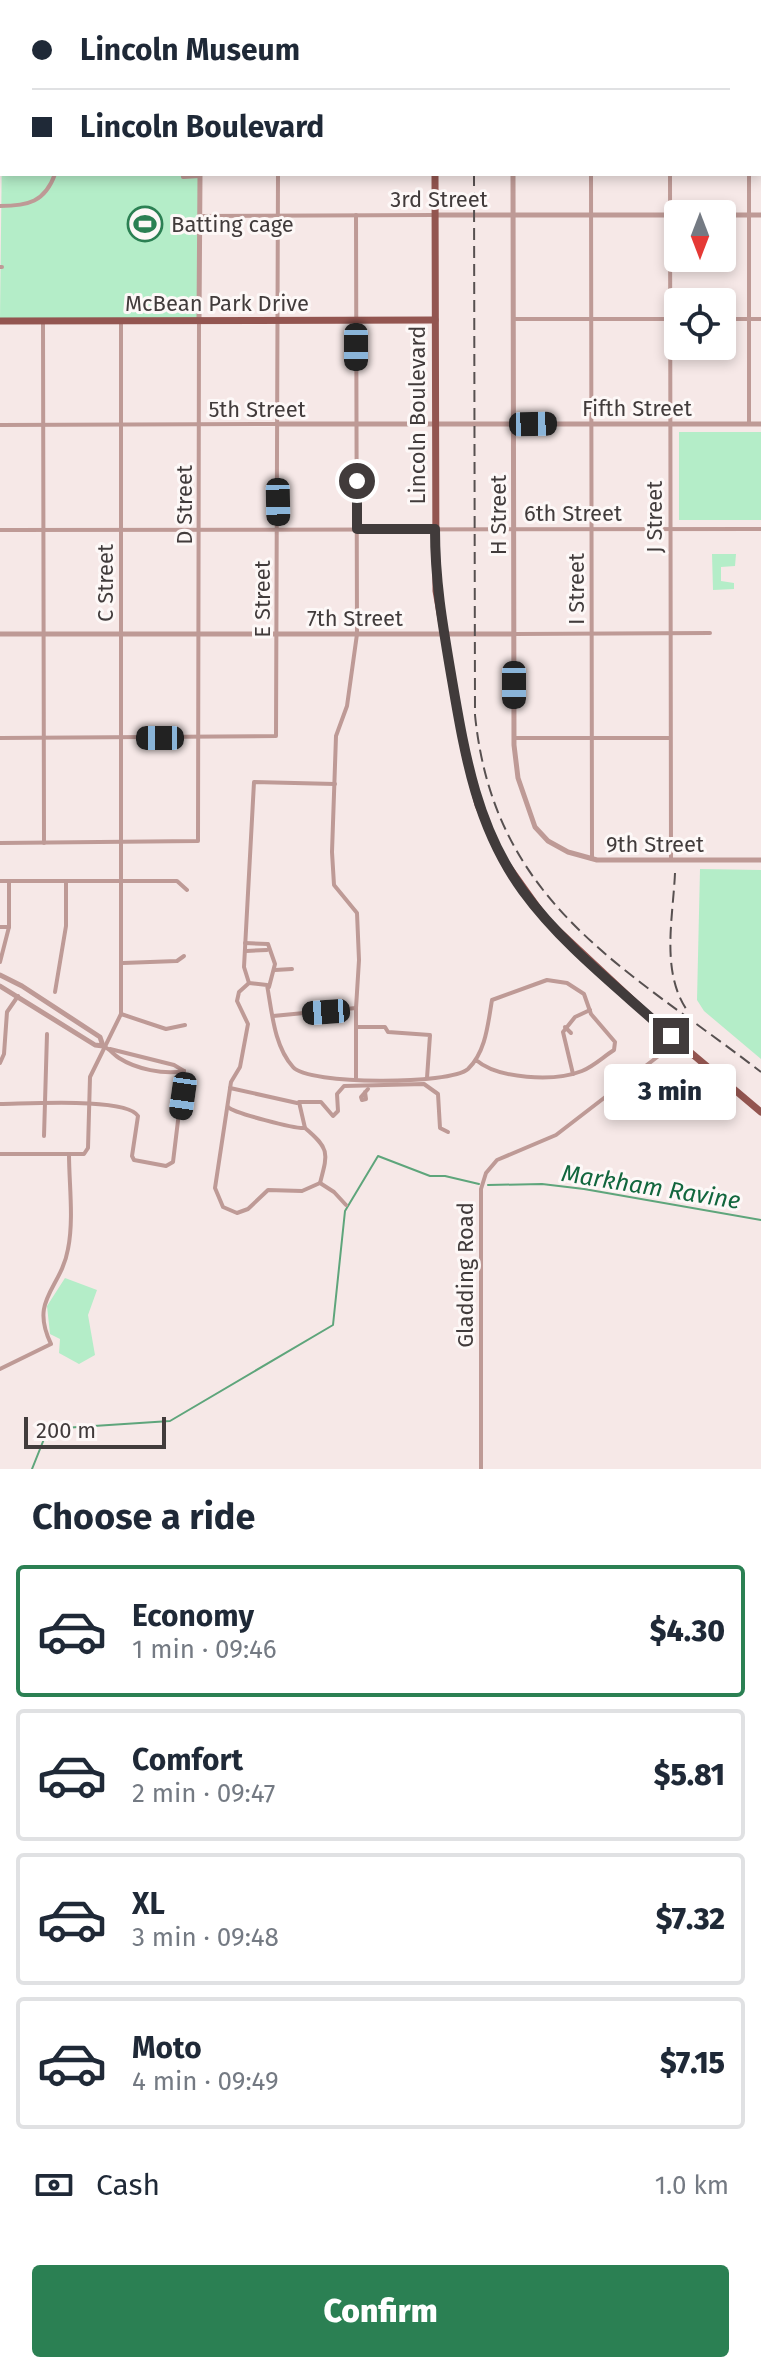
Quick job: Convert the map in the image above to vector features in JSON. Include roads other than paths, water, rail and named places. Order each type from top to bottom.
[{"type":"main road","name":"Lincoln Boulevard","points":[[435,176],[436,591],[473,789],[501,856],[546,919],[678,1041],[761,1112]]},
{"type":"main road","name":"McBean Park Drive","points":[[0,321],[435,320]]},
{"type":"street","points":[[0,206],[38,201],[50,189],[54,176]]},
{"type":"street","name":"D Street","points":[[122,843],[194,843],[199,837],[200,176]]},
{"type":"street","name":"E Street","points":[[200,738],[276,736],[278,176]]},
{"type":"street","name":"H Street","points":[[513,176],[514,738],[516,767],[526,805],[535,827],[553,845]]},
{"type":"street","name":"I Street","points":[[591,176],[592,859]]},
{"type":"street","name":"J Street","points":[[670,176],[670,200]]},
{"type":"street","points":[[749,176],[749,424]]},
{"type":"street","points":[[356,215],[357,634],[347,706],[336,736],[334,885],[357,913],[356,1078]]},
{"type":"street","name":"3rd Street","points":[[200,216],[664,215]]},
{"type":"street","points":[[736,215],[761,215]]},
{"type":"street","points":[[514,319],[664,319]]},
{"type":"street","points":[[736,319],[761,319]]},
{"type":"street","points":[[43,321],[44,843]]},
{"type":"street","name":"C Street","points":[[106,1047],[121,1014],[123,963],[121,322]]},
{"type":"street","name":"J Street","points":[[670,360],[671,860]]},
{"type":"street","name":"Fifth Street","points":[[514,425],[761,424]]},
{"type":"street","name":"5th Street","points":[[0,425],[514,425]]},
{"type":"street","name":"6th Street","points":[[0,530],[761,529]]},
{"type":"street","name":"7th Street","points":[[0,634],[710,633]]},
{"type":"street","points":[[0,738],[200,738]]},
{"type":"street","points":[[514,738],[670,738]]},
{"type":"street","points":[[249,983],[244,967],[254,782],[335,784]]},
{"type":"street","points":[[0,843],[122,843]]},
{"type":"street","name":"9th Street","points":[[553,845],[592,859],[761,860]]},
{"type":"street","points":[[0,881],[177,881],[187,890]]},
{"type":"street","points":[[0,962],[9,927],[9,881]]},
{"type":"street","points":[[55,992],[64,938],[66,881]]},
{"type":"street","points":[[0,927],[9,927]]},
{"type":"street","points":[[245,943],[266,943],[275,964],[268,988],[273,1016],[282,1050],[295,1070],[317,1078],[424,1082],[438,1094],[440,1128],[448,1132]]},
{"type":"street","points":[[245,951],[267,950]]},
{"type":"street","points":[[123,963],[177,961],[184,956]]},
{"type":"street","points":[[273,970],[292,969]]},
{"type":"street","points":[[0,975],[100,1037],[116,1056],[167,1073],[184,1071]]},
{"type":"street","points":[[230,1088],[297,1103],[319,1101],[333,1116],[338,1111],[336,1096],[341,1088],[424,1082],[458,1075],[476,1060],[484,1040],[492,1000],[547,980],[576,986],[584,994],[590,1010],[612,1035],[614,1050],[595,1065],[573,1074],[532,1076],[493,1072],[476,1060]]},
{"type":"street","points":[[249,983],[268,988]]},
{"type":"street","points":[[227,1107],[237,1114],[251,1115],[291,1128],[305,1128],[318,1138],[325,1147],[326,1166],[320,1183],[302,1191],[268,1190],[248,1209],[237,1213],[223,1207],[216,1196],[215,1181],[230,1088],[240,1067],[248,1021],[237,1001],[239,992],[249,983]]},
{"type":"street","points":[[0,986],[95,1045],[122,1050],[184,1071]]},
{"type":"street","points":[[0,1063],[4,1054],[2,1020],[18,996]]},
{"type":"street","points":[[273,1016],[356,1008]]},
{"type":"street","points":[[573,1074],[563,1032],[575,1017],[590,1010]]},
{"type":"street","points":[[121,1014],[166,1029],[185,1025]]},
{"type":"street","points":[[356,1027],[385,1027],[388,1032],[430,1035],[429,1077],[424,1082]]},
{"type":"street","points":[[565,1027],[571,1033]]},
{"type":"street","points":[[44,1136],[47,1034]]},
{"type":"street","name":"Gladding Road","points":[[481,1469],[481,1189],[486,1173],[505,1155],[545,1141],[565,1129],[678,1041]]},
{"type":"street","points":[[0,1154],[84,1154],[88,1148],[90,1077],[106,1047]]},
{"type":"street","points":[[0,1104],[118,1105],[136,1111],[134,1160],[171,1166],[184,1071]]},
{"type":"street","points":[[365,1092],[370,1087]]},
{"type":"street","points":[[297,1103],[304,1116],[305,1128]]},
{"type":"street","points":[[0,1369],[51,1344],[42,1316],[44,1301],[69,1248],[69,1154]]},
{"type":"street","points":[[320,1183],[346,1205]]},
{"type":"waterway","name":"Markham Ravine","points":[[32,1469],[48,1429],[170,1421],[333,1325],[345,1211],[378,1156],[430,1176],[445,1176],[479,1184]]},
{"type":"waterway","name":"Markham Ravine","points":[[488,1185],[542,1184],[584,1189],[761,1220]]},
{"type":"railway","points":[[474,176],[475,715],[487,780],[509,836],[538,883],[574,925],[616,963],[761,1072]]},
{"type":"railway","points":[[675,873],[671,964],[680,998],[689,1013]]},
{"type":"place","name":"Batting cage","points":[[145,224]]}]
